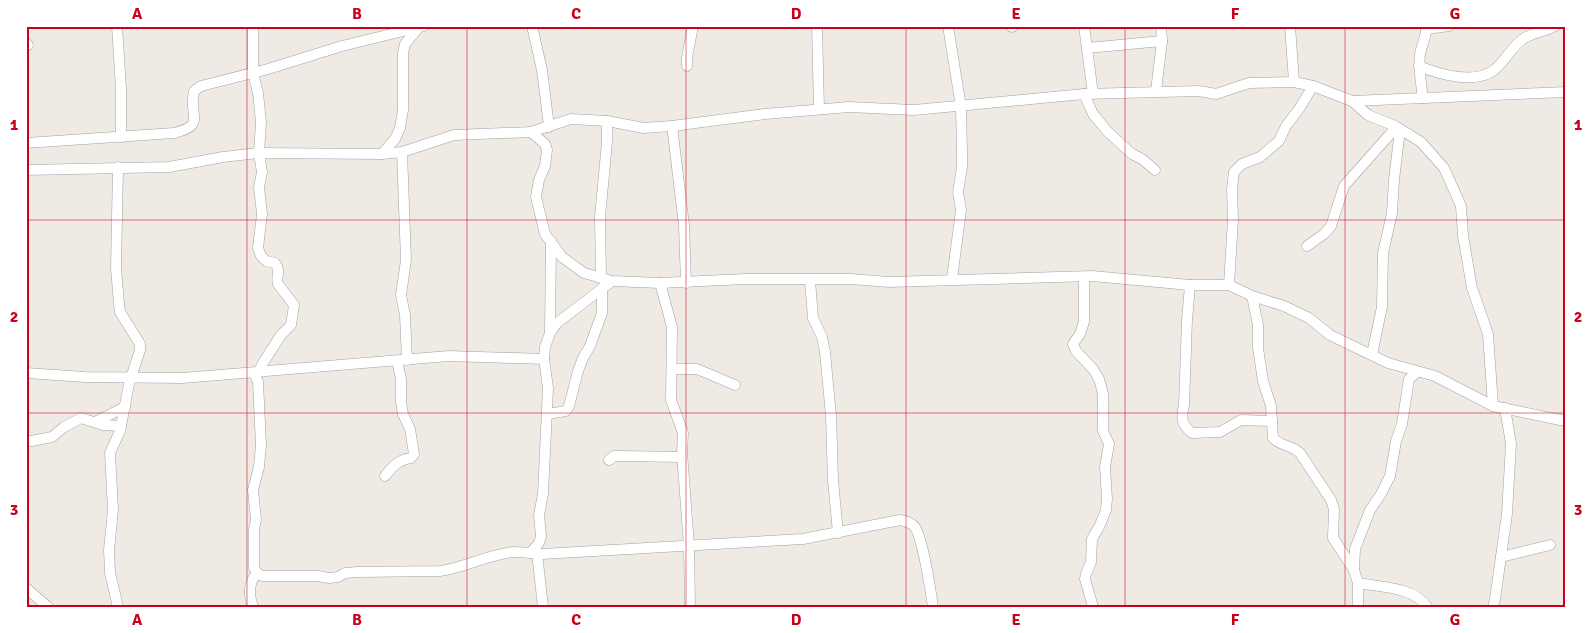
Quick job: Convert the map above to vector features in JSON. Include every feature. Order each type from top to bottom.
[{"type":"street","points":[[117,26],[121,89],[121,137]]},
{"type":"street","points":[[253,26],[253,73],[258,93],[261,122],[259,153],[262,172],[259,187],[262,214],[258,248],[261,256],[266,261],[275,263],[278,266],[277,282],[294,305],[291,325],[281,335],[257,376],[261,445],[259,467],[253,490],[256,520],[254,529],[254,568],[256,573],[262,576],[318,576],[329,578],[338,577],[345,573],[358,572],[440,571],[452,570],[470,563],[513,552],[689,546],[803,539],[900,520],[909,522],[919,532],[930,581],[932,607]]},
{"type":"street","points":[[382,154],[395,139],[400,128],[403,110],[402,53],[405,44],[419,26]]},
{"type":"street","points":[[26,143],[174,133],[192,126],[194,121],[192,100],[194,91],[201,86],[253,73],[342,46],[424,26]]},
{"type":"street","points":[[532,26],[542,70],[549,127]]},
{"type":"street","points":[[687,66],[687,57],[694,26]]},
{"type":"street","points":[[817,26],[819,109]]},
{"type":"street","points":[[948,26],[961,107],[962,167],[958,192],[961,210],[952,279]]},
{"type":"street","points":[[1084,26],[1089,94],[1093,114],[1108,132],[1132,154],[1142,159],[1155,170]]},
{"type":"street","points":[[1156,91],[1162,41],[1161,26]]},
{"type":"street","points":[[1290,26],[1294,82]]},
{"type":"street","points":[[1423,98],[1419,66],[1426,28],[1449,26]]},
{"type":"street","points":[[1419,66],[1436,73],[1457,78],[1484,75],[1494,70],[1522,40],[1555,26]]},
{"type":"street","points":[[1087,48],[1162,41]]},
{"type":"street","points":[[26,170],[169,167],[223,157],[259,153],[382,154],[402,152],[454,134],[531,132],[571,119],[607,121],[644,128],[819,109],[849,107],[914,110],[1089,94],[1156,91],[1199,91],[1216,94],[1249,83],[1294,82],[1313,86],[1352,101],[1368,115],[1420,142],[1444,168],[1461,206],[1464,245],[1472,288],[1488,334],[1493,406]]},
{"type":"street","points":[[1228,285],[1234,172],[1242,164],[1260,157],[1279,141],[1286,126],[1313,86]]},
{"type":"street","points":[[1352,101],[1566,92]]},
{"type":"street","points":[[547,414],[566,411],[569,406],[578,371],[590,346],[602,313],[600,217],[608,142],[607,121]]},
{"type":"street","points":[[672,126],[684,225],[686,282]]},
{"type":"street","points":[[1307,246],[1324,234],[1331,226],[1344,186],[1394,129]]},
{"type":"street","points":[[1372,354],[1382,308],[1382,253],[1392,213],[1399,138],[1398,132],[1394,129]]},
{"type":"street","points":[[531,132],[545,144],[547,150],[545,166],[539,180],[536,197],[546,234],[562,257],[602,283]]},
{"type":"street","points":[[385,476],[397,462],[411,458],[414,454],[410,430],[403,414],[401,402],[405,315],[402,295],[406,260],[402,152]]},
{"type":"street","points":[[118,167],[116,268],[119,304],[124,318],[140,344],[121,426],[110,453],[113,510],[110,574],[118,607]]},
{"type":"street","points":[[550,333],[551,241]]},
{"type":"street","points":[[1084,277],[1084,322],[1080,334],[1073,344],[1076,351],[1094,369],[1099,379],[1102,394],[1102,431],[1109,444],[1105,467],[1106,510],[1092,539],[1091,562],[1085,579],[1093,607]]},
{"type":"street","points":[[543,607],[537,551],[541,536],[538,515],[543,494],[547,414],[548,388],[544,359],[545,347],[550,333],[557,323],[602,283],[612,281],[660,283],[745,279],[851,279],[889,282],[1084,277],[1190,285],[1228,285],[1310,318],[1330,335],[1388,363],[1411,373],[1435,376],[1493,406],[1566,420]]},
{"type":"street","points":[[810,280],[813,318],[822,337],[828,379],[838,533]]},
{"type":"street","points":[[660,283],[672,327],[671,400],[683,433],[682,457],[689,546],[690,607]]},
{"type":"street","points":[[1190,285],[1184,405],[1181,417],[1183,424],[1192,433],[1220,432],[1241,420],[1272,421]]},
{"type":"street","points":[[1252,296],[1258,325],[1258,348],[1263,382],[1271,406],[1273,438],[1277,442],[1296,449],[1300,453],[1331,500],[1334,509],[1333,538],[1354,570],[1358,583],[1358,607]]},
{"type":"street","points":[[26,372],[85,377],[182,378],[257,376],[270,372],[306,367],[449,356],[544,359]]},
{"type":"street","points":[[672,369],[697,369],[734,385]]},
{"type":"street","points":[[1354,570],[1355,549],[1370,510],[1390,476],[1411,373]]},
{"type":"street","points":[[95,422],[125,407]]},
{"type":"street","points":[[1493,607],[1496,599],[1507,514],[1511,444],[1505,408]]},
{"type":"street","points":[[26,442],[52,437],[64,427],[81,418],[103,425],[121,426]]},
{"type":"street","points":[[609,460],[614,456],[682,457]]},
{"type":"street","points":[[1502,557],[1550,545]]},
{"type":"street","points":[[253,607],[250,599],[251,582],[256,573]]},
{"type":"street","points":[[1358,583],[1403,590],[1422,599],[1427,607]]},
{"type":"street","points":[[26,588],[48,607]]}]
